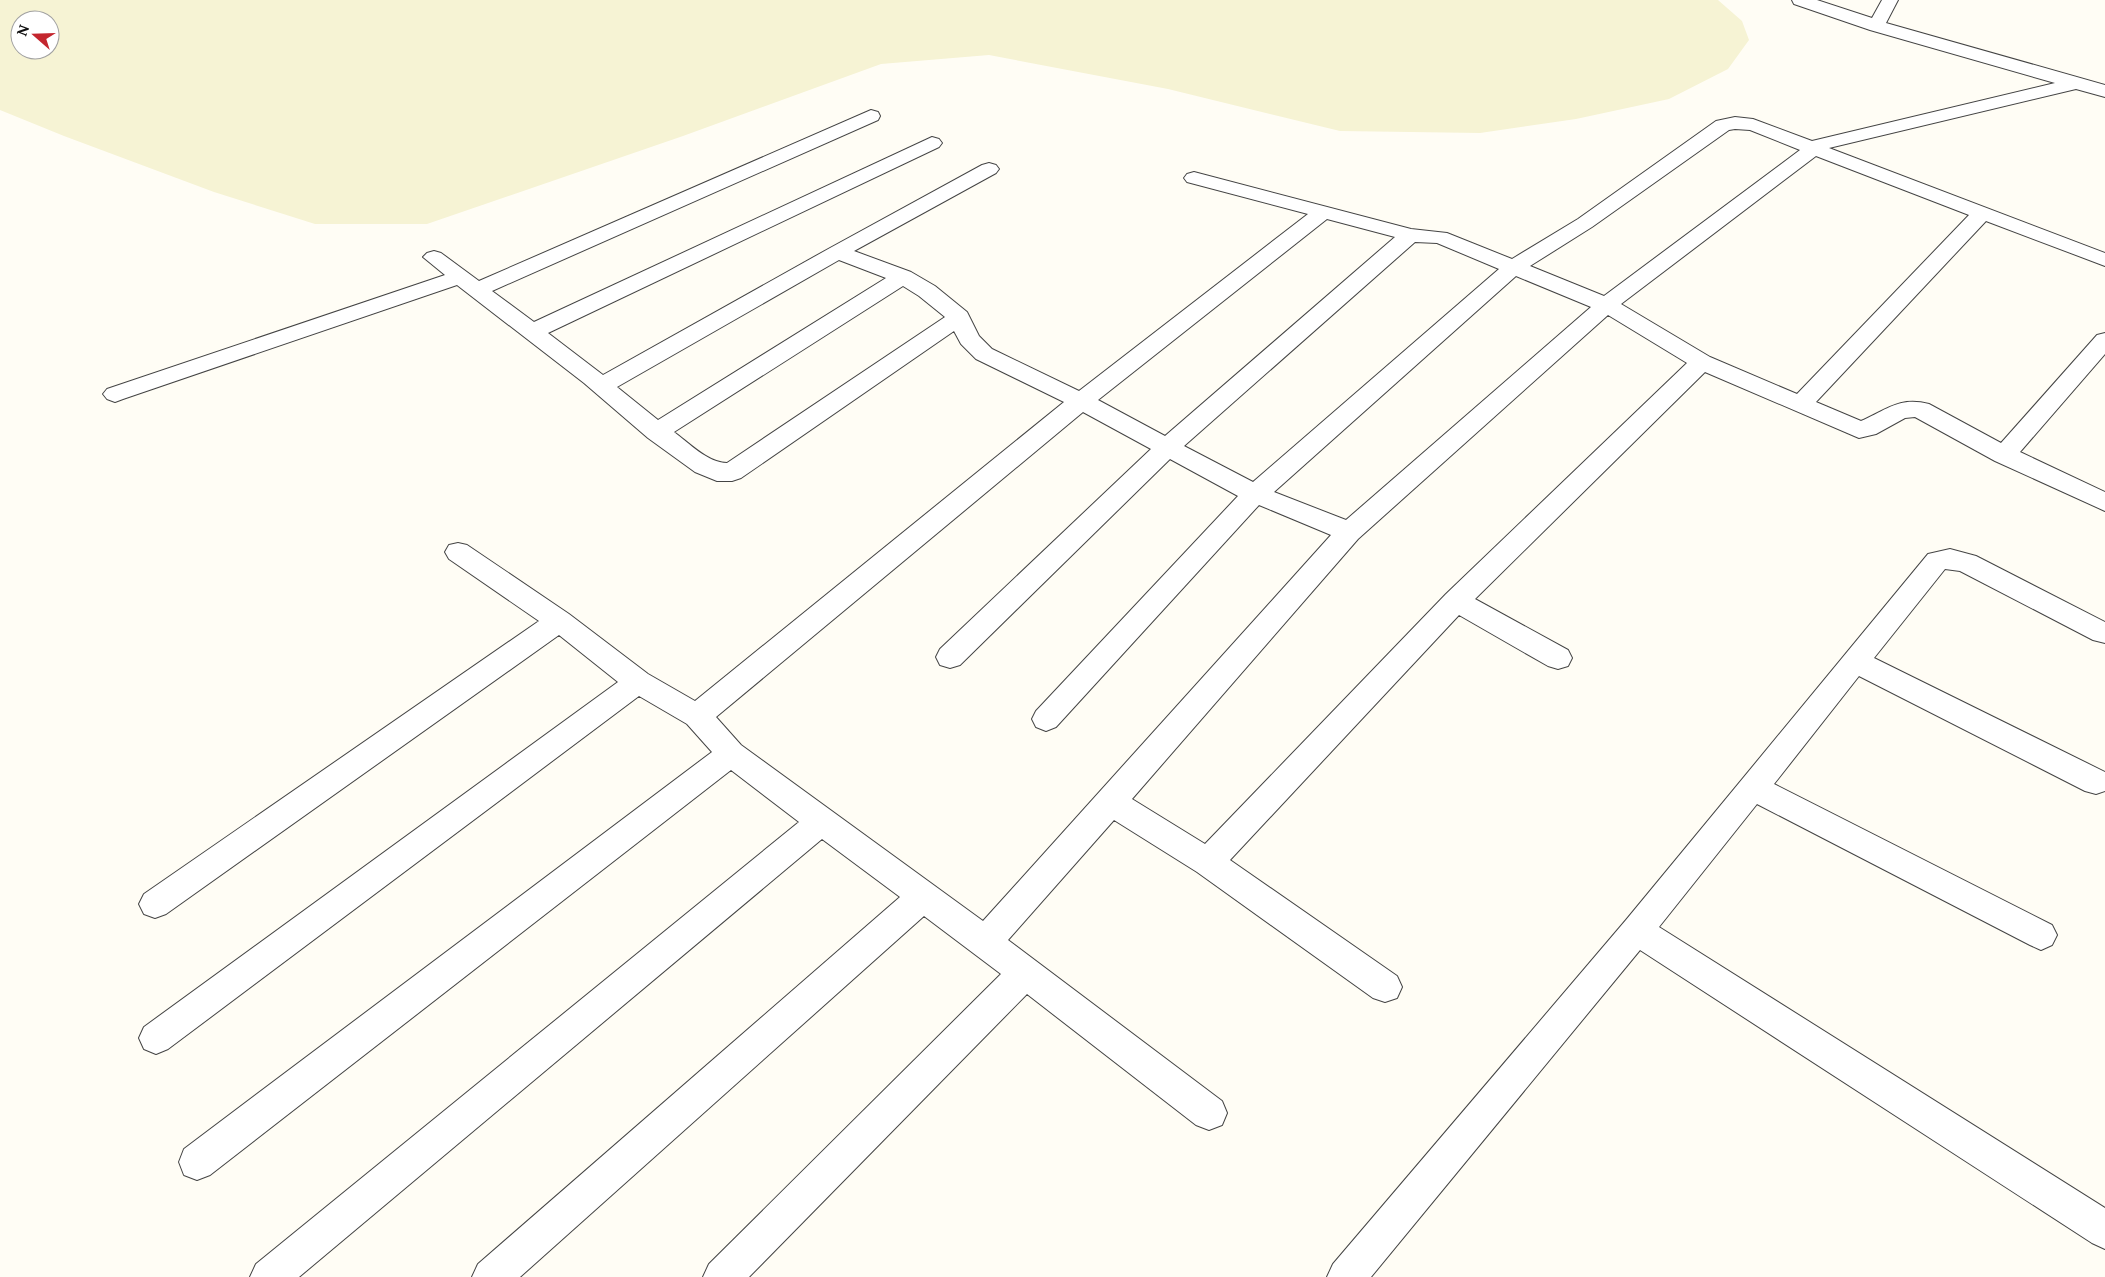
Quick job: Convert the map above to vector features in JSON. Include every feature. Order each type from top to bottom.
[{"type":"street","points":[[1800,0],[1876,26],[2105,91]]},
{"type":"street","points":[[1876,26],[1890,0]]},
{"type":"street","points":[[985,942],[1349,532],[1606,305],[1820,144],[2077,83]]},
{"type":"street","points":[[115,394],[469,283],[871,116]]},
{"type":"street","points":[[1046,719],[1255,494],[1514,267],[1585,223],[1723,125],[1735,123],[1752,125],[2105,260]]},
{"type":"street","points":[[532,332],[932,144]]},
{"type":"street","points":[[601,386],[837,252],[989,169]]},
{"type":"street","points":[[1194,178],[1410,235],[1440,237],[1606,305],[1702,362],[1859,430],[1869,429],[1904,408],[1920,410],[2004,455],[2105,502]]},
{"type":"street","points":[[697,716],[1081,401],[1324,212]]},
{"type":"street","points":[[1800,405],[1982,213]]},
{"type":"street","points":[[950,657],[1167,447],[1410,235]]},
{"type":"street","points":[[837,252],[903,277],[927,292],[959,317],[969,339],[984,354],[1081,401],[1255,494],[1349,532]]},
{"type":"street","points":[[434,256],[657,432],[704,466],[717,472],[732,472],[959,317]]},
{"type":"street","points":[[657,432],[903,277]]},
{"type":"street","points":[[2004,455],[2105,340]]},
{"type":"street","points":[[1208,862],[1456,601],[1702,362]]},
{"type":"street","points":[[458,552],[559,621],[638,682],[697,716],[731,754],[924,896],[1208,1113]]},
{"type":"street","points":[[1346,1277],[1637,930],[1937,561],[1950,559],[1967,563],[2103,633]]},
{"type":"street","points":[[1456,601],[1558,658]]},
{"type":"street","points":[[154,904],[559,621]]},
{"type":"street","points":[[1854,661],[2096,782]]},
{"type":"street","points":[[156,1038],[638,682]]},
{"type":"street","points":[[197,1162],[731,754]]},
{"type":"street","points":[[1752,787],[2041,935]]},
{"type":"street","points":[[1111,802],[1208,862],[1385,987]]},
{"type":"street","points":[[269,1277],[822,821]]},
{"type":"street","points":[[491,1277],[924,896]]},
{"type":"street","points":[[1637,930],[2105,1230]]},
{"type":"street","points":[[722,1277],[1025,973]]},
{"type":"shaded area","points":[[0,0],[1718,0],[1742,21],[1749,40],[1728,69],[1669,99],[1576,119],[1480,133],[1340,131],[1168,89],[989,55],[881,64],[683,136],[427,224],[315,224],[214,192],[0,110]]}]
